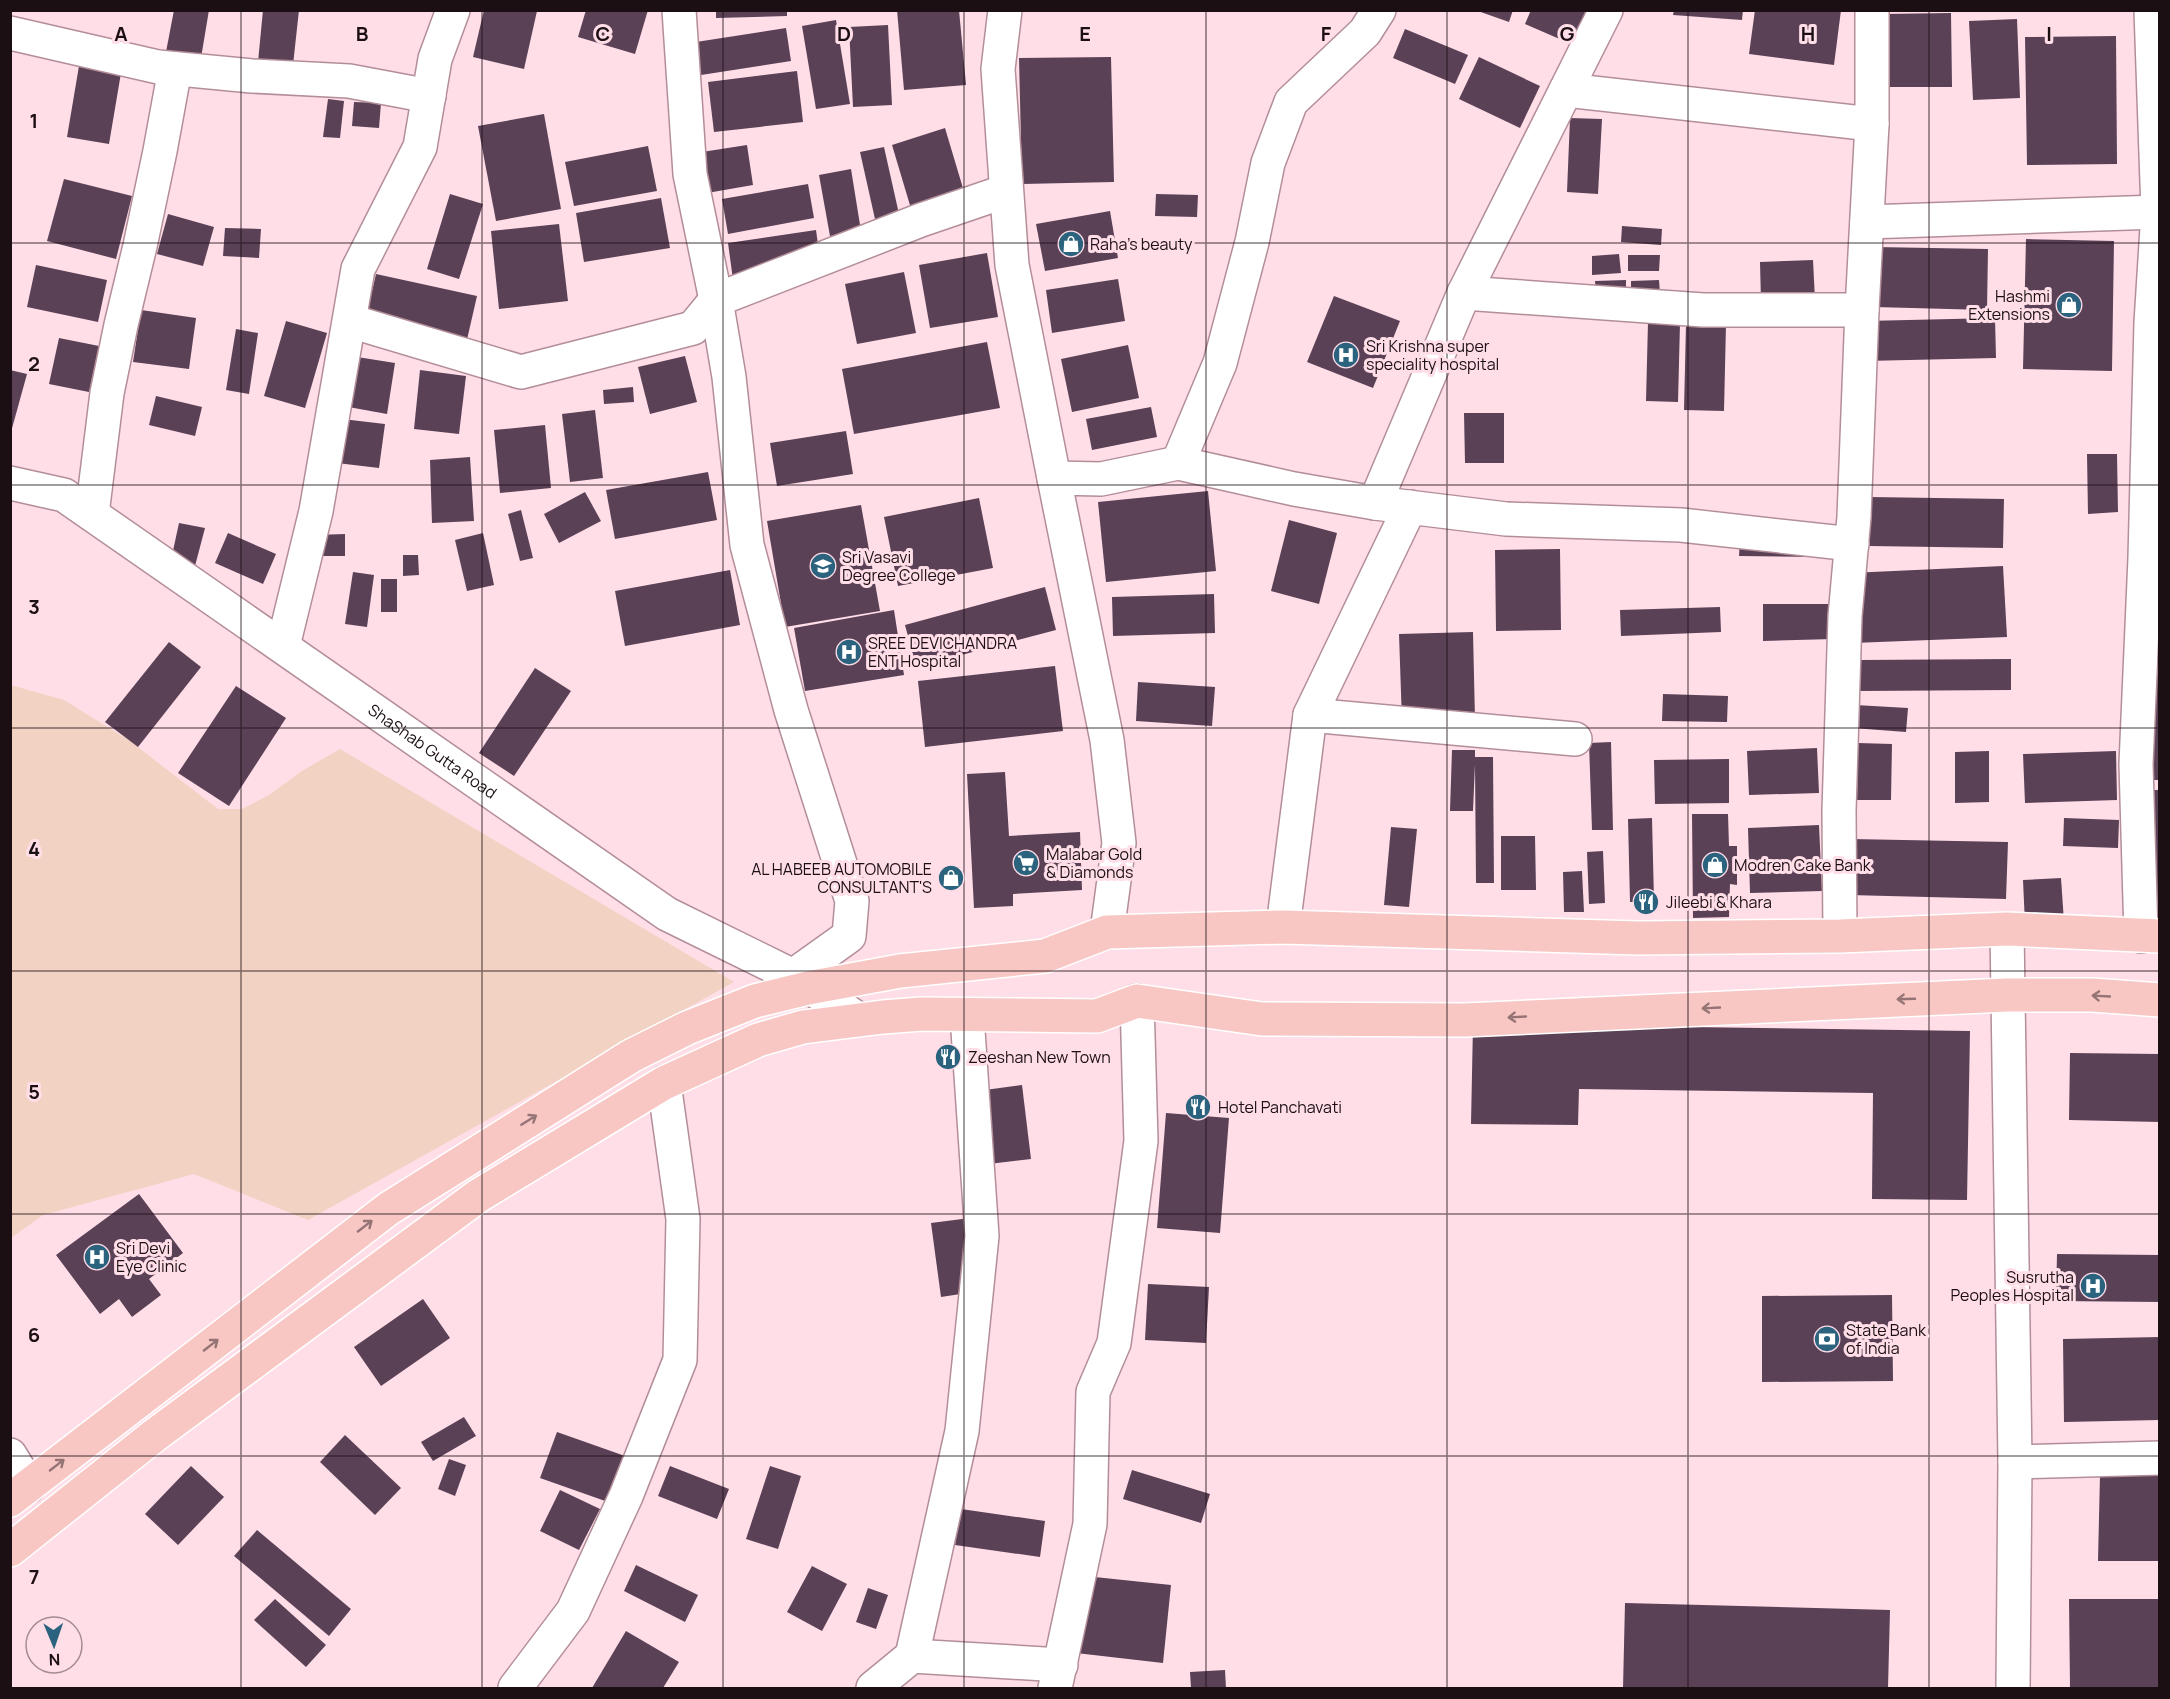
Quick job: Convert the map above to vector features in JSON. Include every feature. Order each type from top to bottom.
[{"type":"highway","points":[[20,1493],[388,1209],[631,1056],[687,1028],[800,982],[1044,956],[1107,932],[1283,927],[1638,939],[1840,936],[2007,929],[2150,936]]},
{"type":"highway","points":[[10,1550],[155,1435],[478,1196],[664,1083],[758,1040],[803,1027],[858,1019],[922,1014],[1097,1016],[1137,1001],[1262,1019],[1465,1020],[2007,995],[2093,996],[2160,1000]]},
{"type":"street","points":[[283,646],[315,511],[358,269],[420,147],[435,59],[453,10]]},
{"type":"street","points":[[679,10],[690,174],[729,377],[747,545],[791,710],[852,901],[849,936],[800,982]]},
{"type":"street","points":[[1005,10],[998,69],[1012,265],[1107,740],[1119,843],[1107,932]]},
{"type":"street","points":[[1178,464],[1220,363],[1252,242],[1268,163],[1291,102],[1365,32],[1379,10]]},
{"type":"street","points":[[1375,503],[1464,293],[1606,10]]},
{"type":"street","points":[[1840,936],[1839,811],[1844,627],[1852,544],[1872,124],[1872,10]]},
{"type":"street","points":[[2150,936],[2136,764],[2145,558],[2151,323],[2158,225],[2151,10]]},
{"type":"street","points":[[10,33],[175,69],[349,81],[429,96]]},
{"type":"street","points":[[92,514],[107,393],[120,325],[147,214],[175,69]]},
{"type":"street","points":[[1566,90],[1872,124]]},
{"type":"street","points":[[350,321],[521,372],[693,328],[716,300],[921,220],[1006,191]]},
{"type":"street","points":[[1867,222],[2158,225]]},
{"type":"street","points":[[1464,293],[1703,310],[1862,310]]},
{"type":"street","points":[[1054,478],[1101,479],[1178,464],[1294,489],[1375,503],[1506,519],[1681,525],[1852,544]]},
{"type":"street","name":"ShaShab Gutta Road","points":[[10,483],[64,495],[667,914],[800,982],[858,1019]]},
{"type":"street","points":[[1283,927],[1310,715],[1410,507]]},
{"type":"street","points":[[1310,715],[1575,739]]},
{"type":"street","points":[[2007,929],[2015,1462],[2013,1689]]},
{"type":"street","points":[[912,1656],[1058,1677],[1090,1524],[1093,1392],[1114,1343],[1141,1141],[1137,1001]]},
{"type":"street","points":[[873,1689],[912,1656],[962,1431],[982,1236],[967,1016]]},
{"type":"street","points":[[515,1689],[573,1611],[626,1496],[680,1360],[683,1219],[664,1083]]},
{"type":"street","points":[[10,1455],[20,1493]]},
{"type":"street","points":[[2015,1462],[2160,1458]]},
{"type":"shaded area","points":[[11,687],[64,700],[130,741],[218,809],[242,809],[269,795],[302,771],[340,749],[734,982],[308,1220],[194,1174],[43,1215],[11,1238]]},
{"type":"building","points":[[174,10],[209,10],[201,58],[166,52]]},
{"type":"building","points":[[263,10],[299,10],[293,65],[258,62]]},
{"type":"building","points":[[484,10],[537,11],[524,69],[473,57]]},
{"type":"building","points":[[586,10],[648,10],[635,54],[578,37]]},
{"type":"building","points":[[716,10],[787,10],[787,16],[716,18]]},
{"type":"building","points":[[897,10],[959,10],[966,85],[904,90]]},
{"type":"building","points":[[1475,10],[1513,10],[1509,22]]},
{"type":"building","points":[[1531,10],[1580,10],[1591,15],[1578,47],[1525,24]]},
{"type":"building","points":[[1674,10],[1743,10],[1742,20],[1673,15]]},
{"type":"building","points":[[1755,10],[1841,10],[1834,65],[1749,54]]},
{"type":"building","points":[[1951,13],[1952,87],[1883,87],[1883,14]]},
{"type":"building","points":[[2017,19],[2020,98],[1973,100],[1969,21]]},
{"type":"building","points":[[836,20],[850,104],[816,109],[802,26]]},
{"type":"building","points":[[888,25],[892,105],[853,107],[849,27]]},
{"type":"building","points":[[786,28],[791,61],[701,75],[696,42]]},
{"type":"building","points":[[1405,29],[1468,55],[1455,84],[1393,58]]},
{"type":"building","points":[[2116,36],[2117,164],[2027,165],[2025,37]]},
{"type":"building","points":[[1111,57],[1114,182],[1022,184],[1019,58]]},
{"type":"building","points":[[1479,57],[1540,86],[1520,128],[1459,99]]},
{"type":"building","points":[[80,60],[122,67],[109,144],[67,137]]},
{"type":"building","points":[[797,71],[803,122],[714,132],[708,82]]},
{"type":"building","points":[[328,99],[344,101],[340,138],[323,137]]},
{"type":"building","points":[[354,102],[381,103],[379,128],[352,126]]},
{"type":"building","points":[[544,114],[561,209],[496,221],[478,126]]},
{"type":"building","points":[[1570,118],[1602,119],[1598,194],[1567,192]]},
{"type":"building","points":[[945,128],[968,205],[915,222],[892,145]]},
{"type":"building","points":[[747,145],[753,185],[707,193],[702,152]]},
{"type":"building","points":[[648,146],[657,191],[574,206],[565,162]]},
{"type":"building","points":[[884,147],[901,223],[877,228],[860,152]]},
{"type":"building","points":[[851,169],[861,231],[830,236],[819,175]]},
{"type":"building","points":[[64,179],[132,196],[116,259],[47,241]]},
{"type":"building","points":[[808,184],[814,218],[728,234],[722,199]]},
{"type":"building","points":[[450,194],[483,204],[459,279],[427,269]]},
{"type":"building","points":[[1156,194],[1198,195],[1197,217],[1155,216]]},
{"type":"building","points":[[661,198],[670,248],[584,262],[576,213]]},
{"type":"building","points":[[1110,211],[1118,258],[1045,271],[1036,224]]},
{"type":"building","points":[[168,214],[214,227],[203,266],[157,254]]},
{"type":"building","points":[[559,224],[568,301],[499,309],[491,231]]},
{"type":"building","points":[[1622,226],[1662,229],[1661,245],[1621,242]]},
{"type":"building","points":[[225,228],[261,229],[259,258],[223,256]]},
{"type":"building","points":[[816,230],[822,274],[734,287],[728,243]]},
{"type":"building","name":"Hashmi Extensions","points":[[2026,239],[2114,241],[2112,371],[2023,369]]},
{"type":"building","points":[[1875,247],[1988,249],[1987,310],[1874,307]]},
{"type":"building","points":[[987,253],[998,317],[930,328],[919,265]]},
{"type":"building","points":[[1619,254],[1621,273],[1592,275],[1592,256]]},
{"type":"building","points":[[1628,255],[1660,255],[1659,271],[1628,271]]},
{"type":"building","points":[[1813,260],[1815,300],[1761,302],[1760,262]]},
{"type":"building","points":[[36,265],[107,280],[98,322],[27,307]]},
{"type":"building","points":[[904,272],[916,333],[857,344],[845,284]]},
{"type":"building","points":[[376,274],[477,296],[463,357],[362,335]]},
{"type":"building","points":[[1118,279],[1125,321],[1052,333],[1046,290]]},
{"type":"building","points":[[1626,280],[1626,291],[1596,292],[1595,281]]},
{"type":"building","points":[[1659,280],[1660,294],[1631,295],[1631,281]]},
{"type":"building","points":[[1334,296],[1400,321],[1373,388],[1307,362]]},
{"type":"building","points":[[141,310],[196,318],[189,369],[133,362]]},
{"type":"building","points":[[1995,318],[1996,358],[1865,361],[1865,321]]},
{"type":"building","points":[[286,321],[327,333],[305,408],[264,396]]},
{"type":"building","points":[[1648,322],[1680,323],[1678,402],[1646,401]]},
{"type":"building","points":[[1686,324],[1726,324],[1724,411],[1684,410]]},
{"type":"building","points":[[236,329],[258,333],[249,394],[226,390]]},
{"type":"building","points":[[59,338],[99,346],[89,392],[49,384]]},
{"type":"building","points":[[987,342],[1000,408],[854,434],[842,369]]},
{"type":"building","points":[[1128,345],[1139,398],[1072,412],[1061,359]]},
{"type":"building","points":[[351,356],[395,363],[387,414],[343,406]]},
{"type":"building","points":[[685,356],[697,402],[650,414],[638,367]]},
{"type":"building","points":[[10,370],[27,374],[11,432],[10,431]]},
{"type":"building","points":[[420,370],[466,376],[459,434],[414,429]]},
{"type":"building","points":[[633,387],[634,402],[604,404],[603,390]]},
{"type":"building","points":[[156,396],[202,407],[195,436],[149,425]]},
{"type":"building","points":[[1151,407],[1157,437],[1092,450],[1086,419]]},
{"type":"building","points":[[595,410],[603,478],[570,482],[562,414]]},
{"type":"building","points":[[1464,413],[1504,413],[1504,463],[1465,463]]},
{"type":"building","points":[[342,419],[385,424],[379,468],[337,463]]},
{"type":"building","points":[[545,425],[551,488],[500,493],[494,430]]},
{"type":"building","points":[[846,431],[853,474],[777,486],[770,443]]},
{"type":"building","points":[[2087,454],[2117,454],[2118,512],[2088,514]]},
{"type":"building","points":[[470,457],[474,521],[432,523],[430,460]]},
{"type":"building","points":[[708,472],[717,520],[615,539],[606,490]]},
{"type":"building","points":[[1208,491],[1216,571],[1106,582],[1098,502]]},
{"type":"building","points":[[585,492],[601,521],[559,543],[544,514]]},
{"type":"building","points":[[1870,497],[2004,499],[2003,548],[1869,546]]},
{"type":"building","points":[[979,498],[993,568],[898,586],[884,517]]},
{"type":"building","name":"Sri Vasavi Degree College","points":[[861,505],[880,611],[785,627],[767,521]]},
{"type":"building","points":[[521,510],[533,558],[520,561],[508,514]]},
{"type":"building","points":[[1289,520],[1337,533],[1319,604],[1271,591]]},
{"type":"building","points":[[179,523],[205,528],[195,566],[171,560]]},
{"type":"building","points":[[228,533],[276,554],[263,584],[215,563]]},
{"type":"building","points":[[483,533],[494,585],[467,591],[455,540]]},
{"type":"building","points":[[345,534],[345,556],[315,556],[315,535]]},
{"type":"building","points":[[1740,538],[1823,557],[1739,556]]},
{"type":"building","points":[[1560,549],[1561,630],[1496,631],[1495,550]]},
{"type":"building","points":[[403,555],[418,555],[419,575],[403,576]]},
{"type":"building","points":[[2003,566],[2007,637],[1853,643],[1850,573]]},
{"type":"building","points":[[730,570],[740,625],[625,646],[615,591]]},
{"type":"building","points":[[353,572],[374,575],[367,627],[345,624]]},
{"type":"building","points":[[381,579],[397,579],[397,612],[381,612]]},
{"type":"building","points":[[1045,587],[1056,630],[916,667],[905,625]]},
{"type":"building","points":[[1214,594],[1215,633],[1113,636],[1112,597]]},
{"type":"building","points":[[1763,604],[1832,604],[1833,639],[1763,641]]},
{"type":"building","points":[[1720,607],[1721,632],[1621,636],[1620,610]]},
{"type":"building","name":"SREE DEVICHANDRA ENT Hospital","points":[[894,610],[904,675],[805,691],[794,628]]},
{"type":"building","points":[[1473,632],[1475,720],[1402,722],[1399,634]]},
{"type":"building","points":[[169,642],[201,667],[138,747],[105,722]]},
{"type":"building","points":[[2148,653],[2160,653],[2160,780],[2148,780]]},
{"type":"building","points":[[2011,659],[2011,690],[1859,691],[1859,660]]},
{"type":"building","points":[[1055,666],[1063,731],[925,747],[918,681]]},
{"type":"building","points":[[535,668],[571,691],[514,776],[479,753]]},
{"type":"building","points":[[1138,682],[1215,687],[1212,726],[1136,721]]},
{"type":"building","points":[[236,686],[286,718],[229,806],[178,773]]},
{"type":"building","points":[[1663,694],[1728,696],[1727,722],[1662,721]]},
{"type":"building","points":[[1855,705],[1908,708],[1906,732],[1853,728]]},
{"type":"building","points":[[1611,742],[1613,830],[1592,830],[1589,743]]},
{"type":"building","points":[[1858,743],[1892,744],[1891,800],[1857,800]]},
{"type":"building","points":[[1817,748],[1819,793],[1749,795],[1747,751]]},
{"type":"building","points":[[1452,750],[1475,750],[1475,757],[1493,757],[1494,883],[1476,883],[1475,764],[1473,811],[1450,811]]},
{"type":"building","points":[[1989,751],[1989,802],[1955,803],[1955,752]]},
{"type":"building","points":[[2116,751],[2117,800],[2025,803],[2023,754]]},
{"type":"building","points":[[1729,759],[1729,803],[1655,804],[1654,760]]},
{"type":"building","name":"Malabar Gold & Diamonds","points":[[1005,772],[1009,836],[1080,832],[1082,890],[1013,894],[1013,906],[974,908],[967,774]]},
{"type":"building","points":[[2142,790],[2160,790],[2160,912],[2143,912]]},
{"type":"building","name":"Modren Cake Bank","points":[[1692,814],[1728,814],[1729,846],[1737,846],[1737,885],[1730,884],[1729,917],[1693,918]]},
{"type":"building","points":[[1652,818],[1654,901],[1630,902],[1628,819]]},
{"type":"building","points":[[2064,818],[2119,820],[2118,848],[2063,846]]},
{"type":"building","points":[[1819,825],[1822,891],[1750,893],[1748,828]]},
{"type":"building","points":[[1391,827],[1417,829],[1409,907],[1384,905]]},
{"type":"building","points":[[1501,836],[1535,836],[1536,890],[1501,890]]},
{"type":"building","points":[[1851,839],[2008,842],[2006,899],[1849,895]]},
{"type":"building","points":[[1603,851],[1605,903],[1589,904],[1587,852]]},
{"type":"building","points":[[1582,871],[1584,912],[1564,912],[1563,872]]},
{"type":"building","points":[[2061,878],[2064,922],[2025,924],[2023,880]]},
{"type":"building","points":[[1473,1024],[1970,1031],[1967,1200],[1872,1199],[1873,1093],[1579,1089],[1578,1125],[1471,1124]]},
{"type":"building","points":[[2070,1053],[2160,1054],[2160,1122],[2069,1120]]},
{"type":"building","points":[[1022,1085],[1031,1159],[972,1166],[963,1093]]},
{"type":"building","points":[[1166,1113],[1229,1118],[1220,1233],[1157,1228]]},
{"type":"building","points":[[139,1194],[183,1253],[149,1279],[161,1295],[132,1317],[119,1299],[100,1314],[56,1255]]},
{"type":"building","points":[[970,1218],[980,1291],[941,1297],[931,1223]]},
{"type":"building","points":[[2057,1254],[2160,1255],[2160,1302],[2056,1301]]},
{"type":"building","points":[[1148,1284],[1209,1287],[1206,1343],[1145,1340]]},
{"type":"building","name":"State Bank of India","points":[[1892,1295],[1893,1381],[1762,1382],[1762,1296]]},
{"type":"building","points":[[423,1299],[450,1338],[381,1386],[354,1347]]},
{"type":"building","points":[[2160,1337],[2160,1420],[2064,1422],[2063,1339]]},
{"type":"building","points":[[464,1417],[476,1436],[433,1461],[421,1442]]},
{"type":"building","points":[[557,1432],[625,1456],[608,1502],[540,1478]]},
{"type":"building","points":[[345,1435],[401,1488],[375,1515],[320,1462]]},
{"type":"building","points":[[449,1459],[466,1465],[455,1496],[438,1489]]},
{"type":"building","points":[[191,1466],[224,1497],[178,1545],[145,1514]]},
{"type":"building","points":[[670,1466],[729,1489],[717,1519],[658,1496]]},
{"type":"building","points":[[770,1466],[801,1476],[778,1549],[746,1539]]},
{"type":"building","points":[[1132,1470],[1210,1494],[1201,1523],[1123,1499]]},
{"type":"building","points":[[2100,1475],[2160,1476],[2160,1561],[2098,1561]]},
{"type":"building","points":[[560,1490],[600,1509],[579,1550],[540,1531]]},
{"type":"building","points":[[961,1509],[1045,1521],[1040,1557],[955,1545]]},
{"type":"building","points":[[257,1530],[351,1609],[329,1636],[234,1556]]},
{"type":"building","points":[[636,1565],[698,1595],[685,1622],[624,1591]]},
{"type":"building","points":[[812,1566],[847,1584],[822,1631],[787,1612]]},
{"type":"building","points":[[1085,1576],[1171,1585],[1163,1663],[1076,1653]]},
{"type":"building","points":[[868,1588],[888,1595],[876,1629],[856,1622]]},
{"type":"building","points":[[275,1599],[326,1645],[306,1667],[254,1620]]},
{"type":"building","points":[[2069,1599],[2160,1599],[2160,1688],[2070,1688]]},
{"type":"building","points":[[1625,1603],[1890,1610],[1888,1688],[1623,1688]]},
{"type":"building","points":[[626,1631],[679,1662],[663,1688],[592,1688]]},
{"type":"building","points":[[1225,1670],[1226,1688],[1191,1688],[1190,1672]]},
{"type":"place","name":"Raha's beauty","points":[[1071,244]]},
{"type":"place","name":"Hashmi Extensions","points":[[2069,305]]},
{"type":"place","name":"Sri Krishna super speciality hospital","points":[[1346,355]]},
{"type":"place","name":"Sri Vasavi Degree College","points":[[823,566]]},
{"type":"place","name":"SREE DEVICHANDRA ENT Hospital","points":[[849,652]]},
{"type":"place","name":"Malabar Gold & Diamonds","points":[[1026,863]]},
{"type":"place","name":"Modren Cake Bank","points":[[1715,865]]},
{"type":"place","name":"AL HABEEB AUTOMOBILE CONSULTANT'S","points":[[951,878]]},
{"type":"place","name":"Jileebi & Khara","points":[[1646,902]]},
{"type":"place","name":"Zeeshan New Town","points":[[948,1057]]},
{"type":"place","name":"Hotel Panchavati","points":[[1198,1107]]},
{"type":"place","name":"Sri Devi Eye Clinic","points":[[97,1257]]},
{"type":"place","name":"Susrutha Peoples Hospital","points":[[2093,1286]]},
{"type":"place","name":"State Bank of India","points":[[1827,1339]]}]
